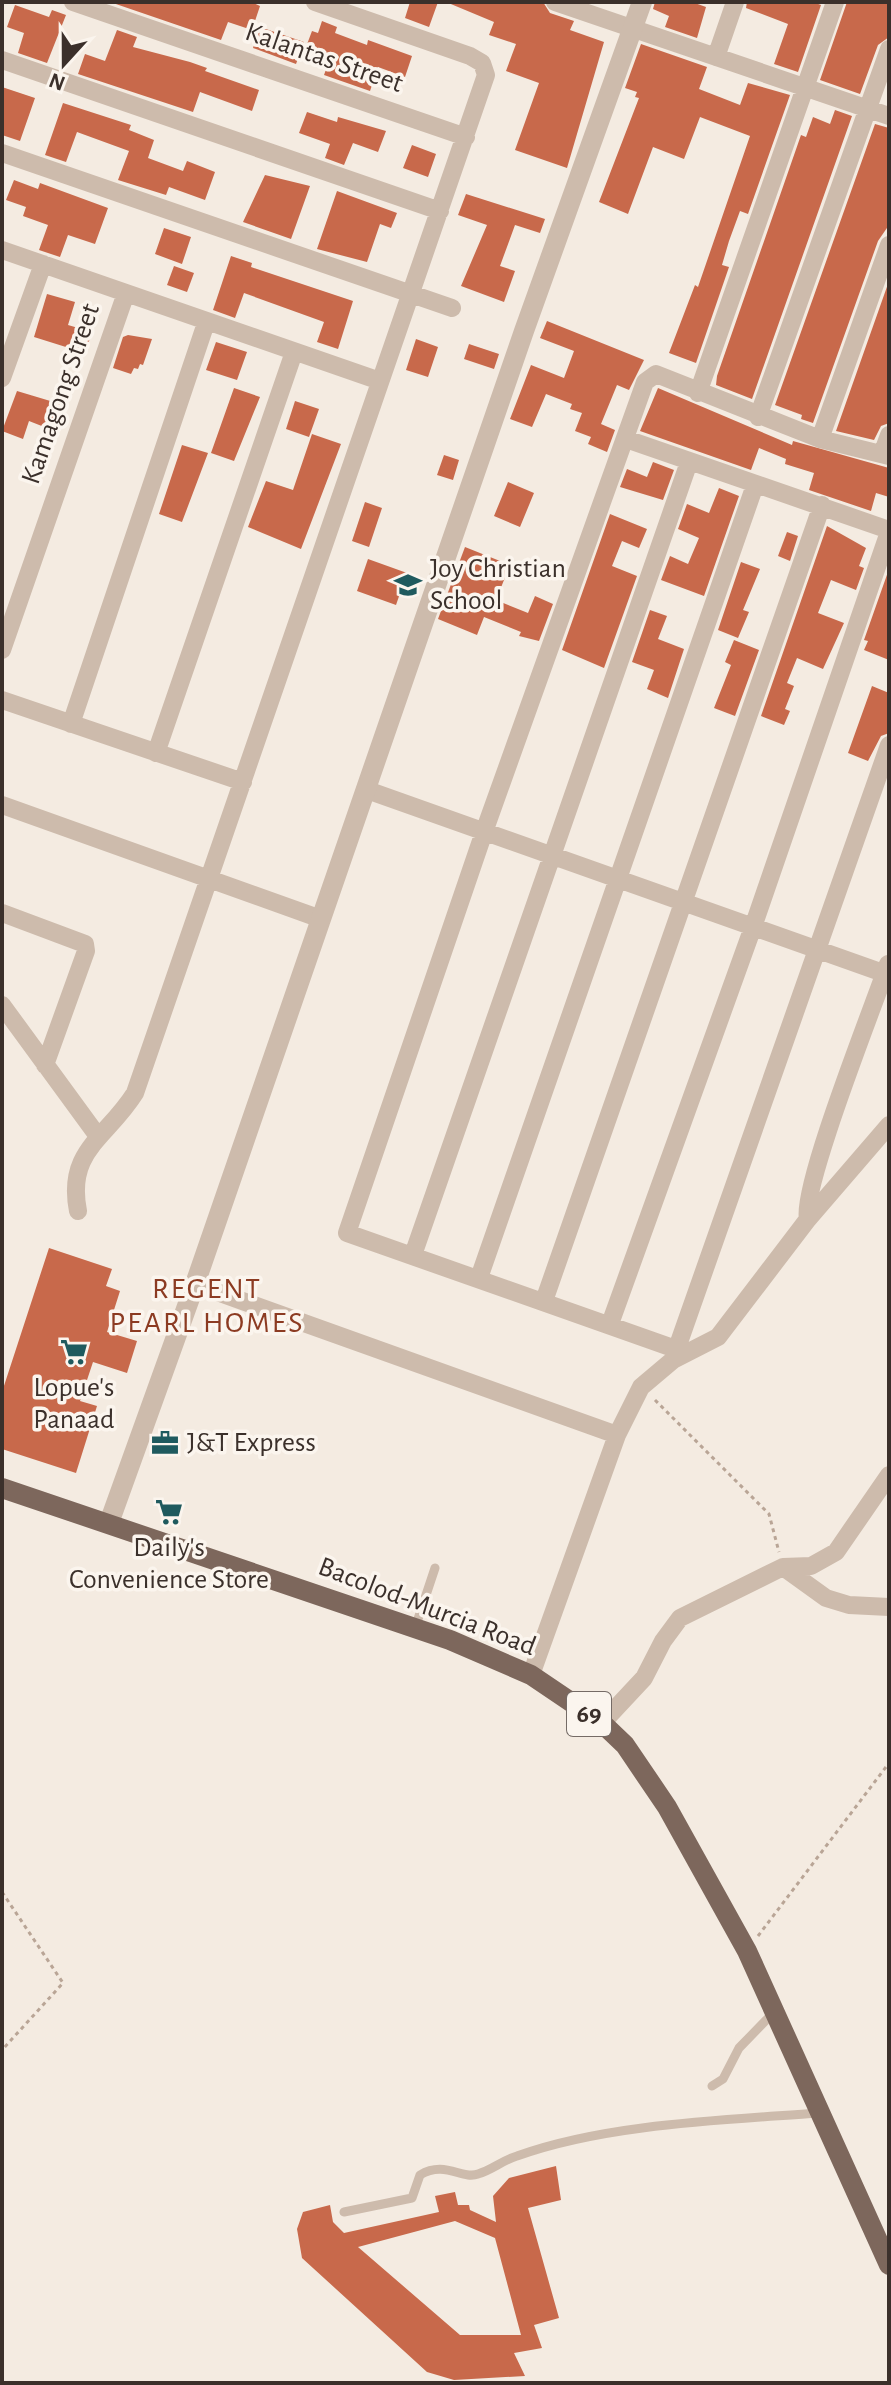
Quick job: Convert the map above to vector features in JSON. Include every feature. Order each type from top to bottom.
[{"type":"main road","name":"Bacolod-Murcia Road","points":[[2,1488],[415,1628],[531,1675],[602,1723],[625,1745],[667,1807],[747,1951],[889,2265]]},
{"type":"street","name":"Kalantas Street","points":[[73,2],[466,137]]},
{"type":"street","points":[[78,1211],[73,1188],[86,1150],[97,1135],[121,1116],[135,1093],[486,75],[482,63],[470,56],[315,2]]},
{"type":"street","points":[[555,2],[889,116]]},
{"type":"street","points":[[109,1523],[367,790],[524,331],[642,2]]},
{"type":"street","points":[[716,57],[735,2]]},
{"type":"street","points":[[698,393],[835,2]]},
{"type":"street","points":[[758,417],[889,49]]},
{"type":"street","points":[[2,60],[440,211]]},
{"type":"street","points":[[2,153],[452,308]]},
{"type":"street","points":[[820,439],[889,245]]},
{"type":"street","points":[[2,250],[380,381]]},
{"type":"street","points":[[2,378],[43,264]]},
{"type":"street","name":"Kamagong Street","points":[[2,650],[126,293]]},
{"type":"street","points":[[71,724],[140,527],[206,323]]},
{"type":"street","points":[[156,753],[294,352]]},
{"type":"street","points":[[682,1350],[347,1233],[484,832],[650,376],[665,376],[698,393],[820,439],[886,455],[889,435]]},
{"type":"street","points":[[610,1324],[753,927],[889,531],[822,505],[755,485],[626,439]]},
{"type":"street","points":[[413,1255],[689,462]]},
{"type":"street","points":[[479,1278],[755,485]]},
{"type":"street","points":[[544,1301],[822,505]]},
{"type":"street","points":[[2,700],[243,782]]},
{"type":"street","points":[[682,1350],[889,745]]},
{"type":"street","points":[[367,790],[550,857],[817,949],[888,970],[814,1173],[805,1210],[808,1219]]},
{"type":"street","points":[[2,805],[212,877],[321,919]]},
{"type":"street","points":[[2,913],[85,944],[86,951],[45,1065]]},
{"type":"street","points":[[2,1005],[97,1135]]},
{"type":"street","points":[[531,1675],[617,1435],[641,1387],[682,1350],[718,1337],[808,1219],[889,1125]]},
{"type":"street","points":[[195,1284],[617,1435]]},
{"type":"street","points":[[602,1723],[644,1678],[663,1641],[680,1618],[783,1567],[811,1566],[836,1552],[889,1475]]},
{"type":"street","points":[[783,1567],[826,1598],[849,1605],[889,1607]]},
{"type":"lane","points":[[415,1628],[435,1568]]},
{"type":"lane","points":[[712,2086],[723,2079],[739,2048],[774,2012]]},
{"type":"lane","points":[[344,2212],[412,2198],[420,2175],[441,2168],[476,2175],[517,2156],[594,2137],[708,2121],[818,2113]]},
{"type":"path","points":[[641,1387],[769,1514],[783,1567]]},
{"type":"path","points":[[747,1951],[889,1763]]},
{"type":"path","points":[[2,1892],[63,1983],[2,2050]]},
{"type":"building","points":[[110,2],[251,2],[260,6],[252,30],[228,22],[221,40]]},
{"type":"building","points":[[410,2],[438,2],[429,27],[405,18]]},
{"type":"building","points":[[446,2],[543,2],[550,13],[574,21],[570,30],[604,42],[567,168],[515,150],[539,83],[506,71],[516,44],[489,35],[494,22]]},
{"type":"building","points":[[655,2],[692,2],[706,7],[697,38],[665,27],[669,16],[653,9]]},
{"type":"building","points":[[747,2],[813,2],[821,5],[798,72],[774,64],[788,24],[746,8]]},
{"type":"building","points":[[847,2],[889,2],[889,37],[878,45],[860,94],[820,80]]},
{"type":"building","points":[[15,5],[49,17],[52,10],[66,15],[47,63],[18,53],[24,33],[7,27]]},
{"type":"building","points":[[322,21],[337,27],[335,33],[367,45],[368,40],[412,56],[405,77],[378,67],[370,91],[324,75],[328,64],[303,55],[312,31],[318,33]]},
{"type":"building","points":[[260,27],[304,42],[296,64],[253,48]]},
{"type":"building","points":[[117,30],[137,37],[133,47],[190,62],[207,68],[205,71],[259,90],[252,111],[200,92],[193,112],[78,74],[85,54],[105,61]]},
{"type":"building","points":[[641,44],[707,67],[699,89],[740,105],[748,83],[790,95],[748,214],[740,211],[729,241],[722,265],[729,267],[696,363],[669,353],[695,285],[698,287],[750,136],[700,117],[684,159],[653,147],[628,214],[599,202],[639,98],[635,97],[637,92],[625,88]]},
{"type":"building","points":[[2,87],[35,98],[20,141],[2,135]]},
{"type":"building","points":[[63,103],[131,125],[129,130],[154,140],[148,158],[183,171],[187,161],[215,172],[205,200],[169,187],[166,195],[118,180],[129,151],[77,132],[66,162],[45,155]]},
{"type":"building","points":[[835,110],[852,116],[752,399],[716,385],[717,376],[801,135],[806,137],[813,117],[830,124]]},
{"type":"building","points":[[307,112],[337,122],[338,117],[386,131],[378,152],[353,143],[344,165],[325,158],[330,144],[299,133]]},
{"type":"building","points":[[875,124],[889,128],[889,225],[878,241],[813,423],[801,419],[802,415],[775,405]]},
{"type":"building","points":[[412,145],[436,154],[428,177],[403,168]]},
{"type":"building","points":[[265,175],[310,186],[291,239],[243,222]]},
{"type":"building","points":[[14,180],[38,189],[40,183],[108,208],[95,244],[68,235],[60,257],[39,250],[48,225],[23,216],[26,207],[6,200]]},
{"type":"building","points":[[337,191],[397,213],[391,228],[380,224],[367,262],[317,249]]},
{"type":"building","points":[[466,194],[545,219],[540,233],[515,225],[500,266],[515,271],[504,302],[461,286],[487,225],[458,215]]},
{"type":"building","points":[[164,228],[191,237],[182,264],[155,254]]},
{"type":"building","points":[[231,256],[252,263],[251,267],[353,301],[338,349],[317,342],[324,322],[244,293],[235,318],[213,310]]},
{"type":"building","points":[[174,266],[194,273],[187,292],[167,285]]},
{"type":"building","points":[[889,281],[889,423],[881,426],[874,440],[836,431]]},
{"type":"building","points":[[47,294],[75,302],[68,325],[92,332],[85,353],[34,337]]},
{"type":"building","points":[[547,321],[644,360],[629,390],[617,385],[601,424],[615,430],[607,452],[588,444],[591,437],[575,431],[582,413],[570,409],[572,404],[546,394],[532,427],[510,419],[531,365],[564,378],[574,351],[540,338]]},
{"type":"building","points":[[123,337],[152,339],[143,365],[134,368],[131,374],[113,368]]},
{"type":"building","points":[[416,339],[438,347],[428,377],[406,370]]},
{"type":"building","points":[[216,342],[247,352],[237,380],[206,370]]},
{"type":"building","points":[[469,344],[499,354],[494,369],[464,359]]},
{"type":"building","points":[[234,388],[260,397],[234,461],[211,453]]},
{"type":"building","points":[[658,388],[792,445],[793,441],[889,468],[889,497],[876,493],[871,511],[809,490],[814,473],[785,464],[786,459],[759,448],[751,470],[640,431]]},
{"type":"building","points":[[17,391],[67,406],[57,432],[29,421],[23,439],[2,431]]},
{"type":"building","points":[[295,401],[319,409],[309,437],[286,429]]},
{"type":"building","points":[[312,434],[341,444],[301,549],[248,527],[266,481],[293,490]]},
{"type":"building","points":[[182,445],[208,453],[182,522],[159,514]]},
{"type":"building","points":[[444,455],[459,460],[453,480],[437,475]]},
{"type":"building","points":[[653,462],[674,470],[663,500],[620,487],[627,469],[647,477]]},
{"type":"building","points":[[508,482],[534,493],[520,527],[494,516]]},
{"type":"building","points":[[719,488],[739,496],[704,596],[661,580],[670,556],[688,564],[699,538],[678,529],[687,504],[709,513]]},
{"type":"building","points":[[365,502],[382,508],[369,547],[352,541]]},
{"type":"building","points":[[610,514],[647,529],[639,548],[622,541],[612,566],[637,576],[604,668],[562,650]]},
{"type":"building","points":[[827,526],[866,548],[859,566],[864,568],[856,590],[831,580],[818,613],[844,623],[823,669],[797,658],[787,683],[794,686],[785,709],[790,711],[784,725],[761,716]]},
{"type":"building","points":[[787,532],[798,536],[790,561],[778,556]]},
{"type":"building","points":[[465,547],[510,565],[496,600],[528,613],[535,596],[553,604],[539,641],[519,636],[521,632],[484,617],[477,635],[438,619]]},
{"type":"building","points":[[368,559],[407,573],[396,605],[357,591]]},
{"type":"building","points":[[741,562],[760,569],[743,610],[749,612],[738,638],[718,630]]},
{"type":"building","points":[[889,569],[889,660],[864,650],[868,641],[864,640]]},
{"type":"building","points":[[650,610],[667,616],[658,639],[684,649],[668,698],[647,689],[654,670],[632,662]]},
{"type":"building","points":[[734,640],[759,650],[735,716],[714,708],[731,665],[725,662]]},
{"type":"building","points":[[872,686],[889,693],[889,733],[881,736],[868,761],[848,753]]},
{"type":"building","name":"Lopue's Panaad","points":[[49,1248],[112,1269],[106,1286],[120,1291],[107,1332],[137,1341],[127,1373],[93,1362],[80,1401],[97,1406],[76,1473],[2,1449],[2,1392]]},
{"type":"building","points":[[556,2166],[561,2200],[528,2208],[559,2318],[534,2325],[542,2348],[514,2353],[525,2376],[454,2380],[427,2372],[302,2258],[297,2229],[303,2212],[330,2205],[333,2222],[344,2233],[439,2212],[435,2196],[455,2192],[458,2205],[469,2205],[470,2210],[496,2222],[493,2196],[509,2178]],"holes":[[[455,2221],[495,2238],[521,2335],[460,2335],[358,2247]]]},
{"type":"place","name":"Joy Christian School","points":[[408,585]]},
{"type":"place","name":"Lopue's Panaad","points":[[74,1352]]},
{"type":"place","name":"J&T Express","points":[[165,1443]]},
{"type":"place","name":"Daily's Convenience Store","points":[[169,1512]]},
{"type":"district","name":"REGENT PEARL HOMES","points":[[207,1306]]}]
